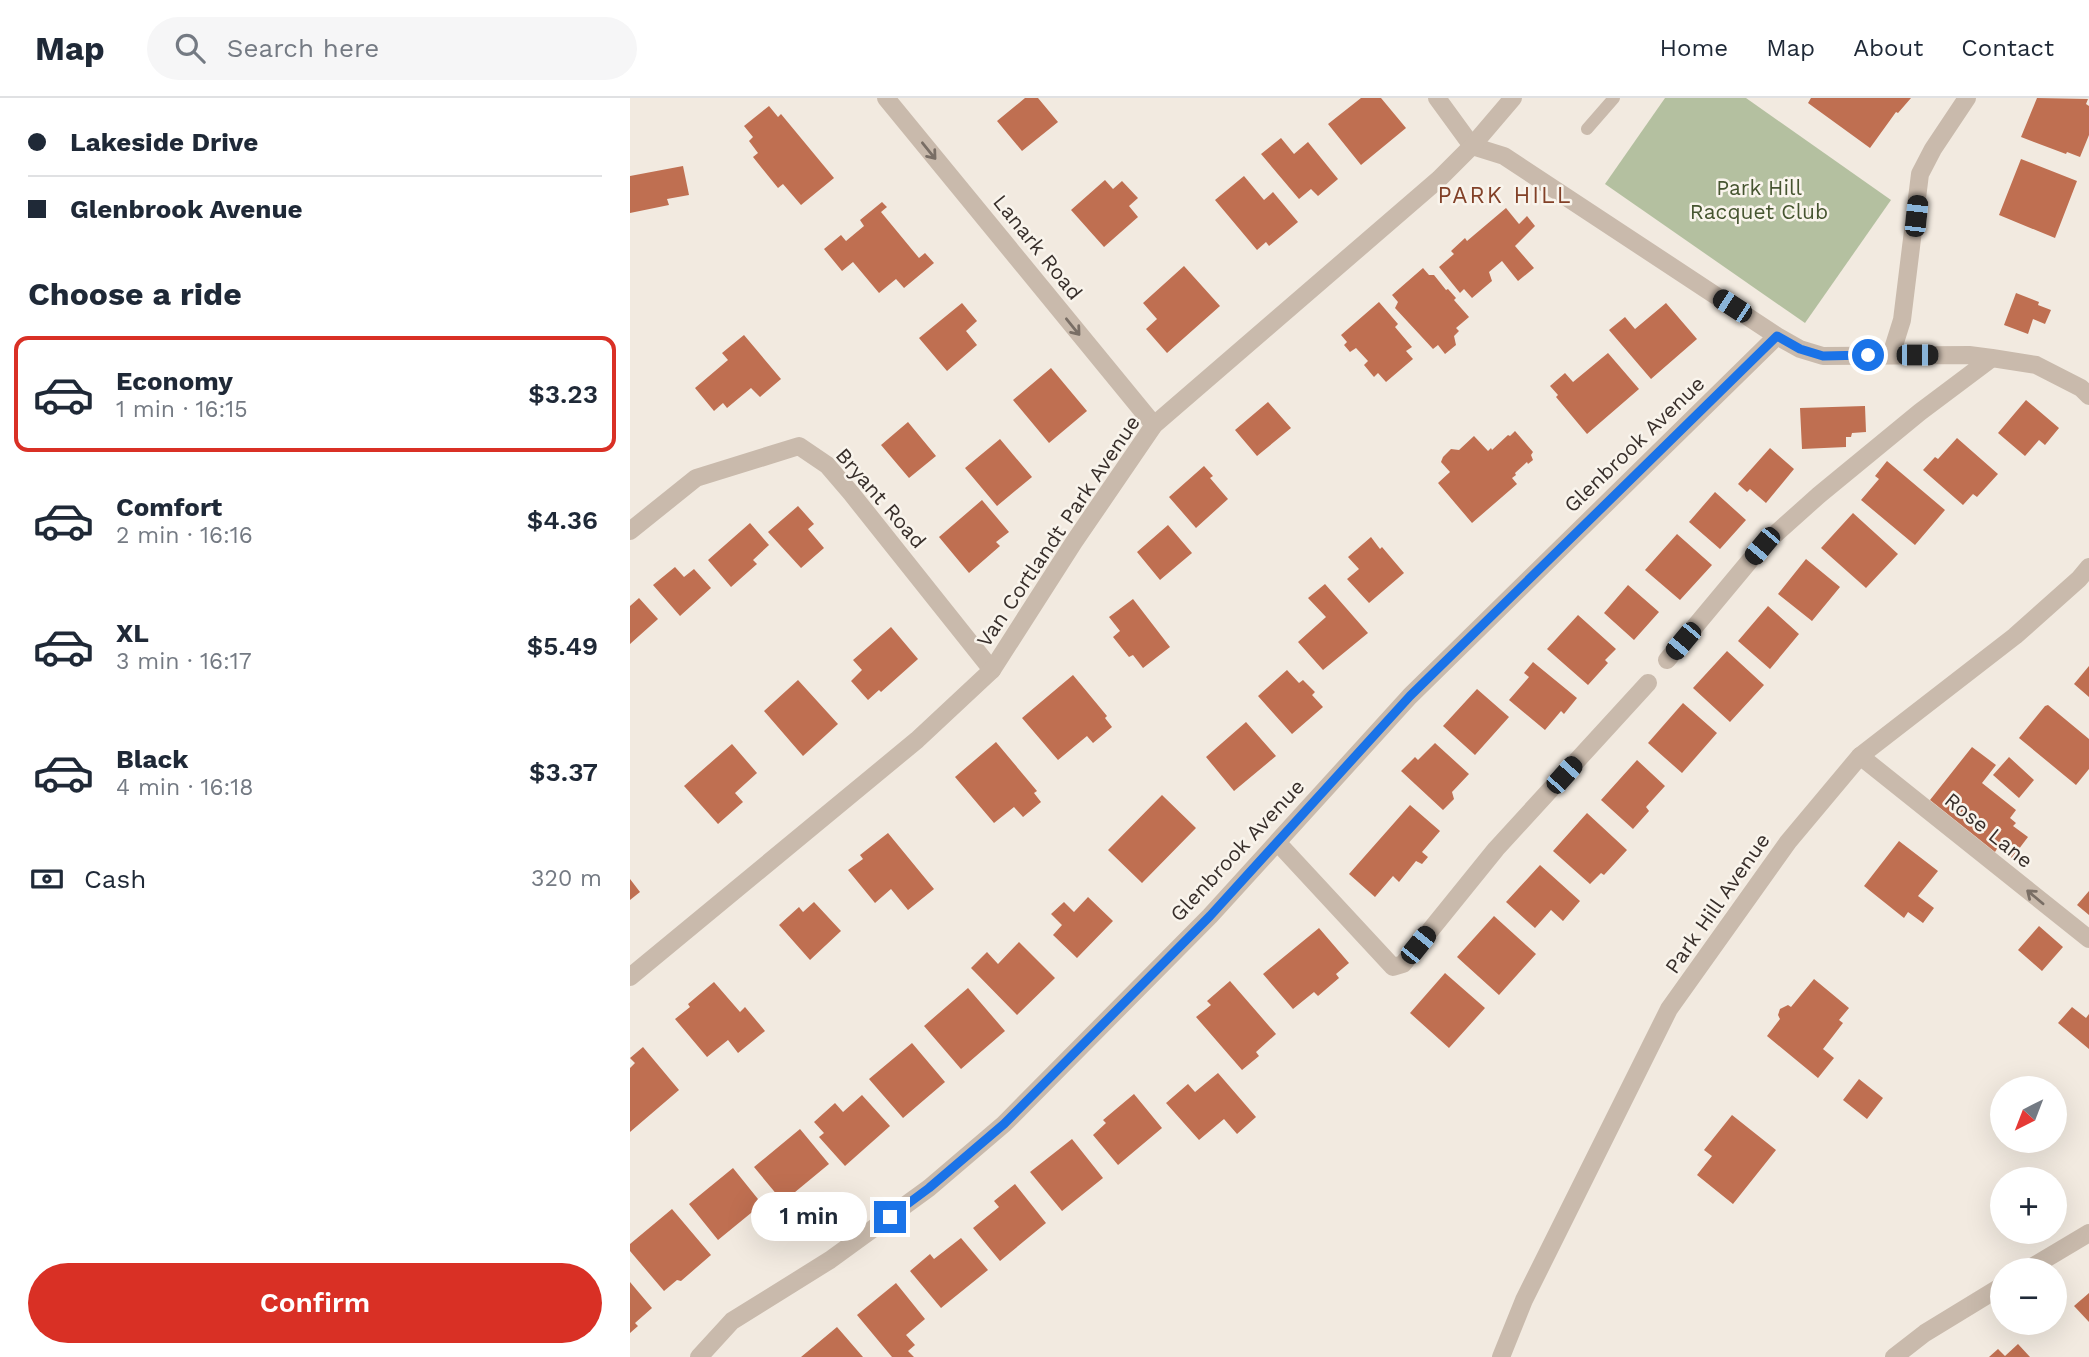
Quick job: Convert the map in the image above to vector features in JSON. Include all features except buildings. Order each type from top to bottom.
[{"type":"street","name":"Lanark Road","points":[[886,98],[1154,425]]},
{"type":"street","points":[[1437,98],[1472,146],[1504,156],[1800,349],[1823,356],[1969,355],[2036,365],[2081,388],[2089,396]]},
{"type":"street","name":"Van Cortlandt Park Avenue","points":[[630,977],[917,740],[992,670],[1074,542],[1154,425],[1428,188],[1472,146],[1513,98]]},
{"type":"street","points":[[1891,355],[1902,320],[1920,174],[1967,98]]},
{"type":"street","name":"Glenbrook Avenue","points":[[699,1357],[732,1321],[830,1260],[929,1188],[1004,1124],[1210,916],[1410,696],[1777,336]]},
{"type":"street","points":[[1667,660],[1762,546],[1920,412],[1992,358]]},
{"type":"street","name":"Bryant Road","points":[[630,531],[696,478],[799,446],[827,465],[992,670]]},
{"type":"street","name":"Park Hill Avenue","points":[[1501,1357],[1524,1300],[1669,1009],[1788,842],[1860,756],[2015,636],[2089,567]]},
{"type":"street","points":[[1277,842],[1393,967],[1403,964],[1496,849],[1648,683]]},
{"type":"street","name":"Rose Lane","points":[[1860,756],[2089,939]]},
{"type":"street","points":[[2047,1258],[2089,1233]]},
{"type":"street","points":[[1894,1357],[1925,1333],[1990,1293]]},
{"type":"lane","points":[[1587,129],[1614,98]]},
{"type":"green space","name":"Park Hill Racquet Club","points":[[1665,98],[1746,98],[1891,200],[1805,323],[1605,184]]},
{"type":"district","name":"PARK HILL","points":[[1505,195]]},
{"type":"route","points":[[890,1217],[929,1188],[1004,1124],[1210,916],[1410,696],[1777,336],[1800,349],[1823,356],[1868,355]]}]
